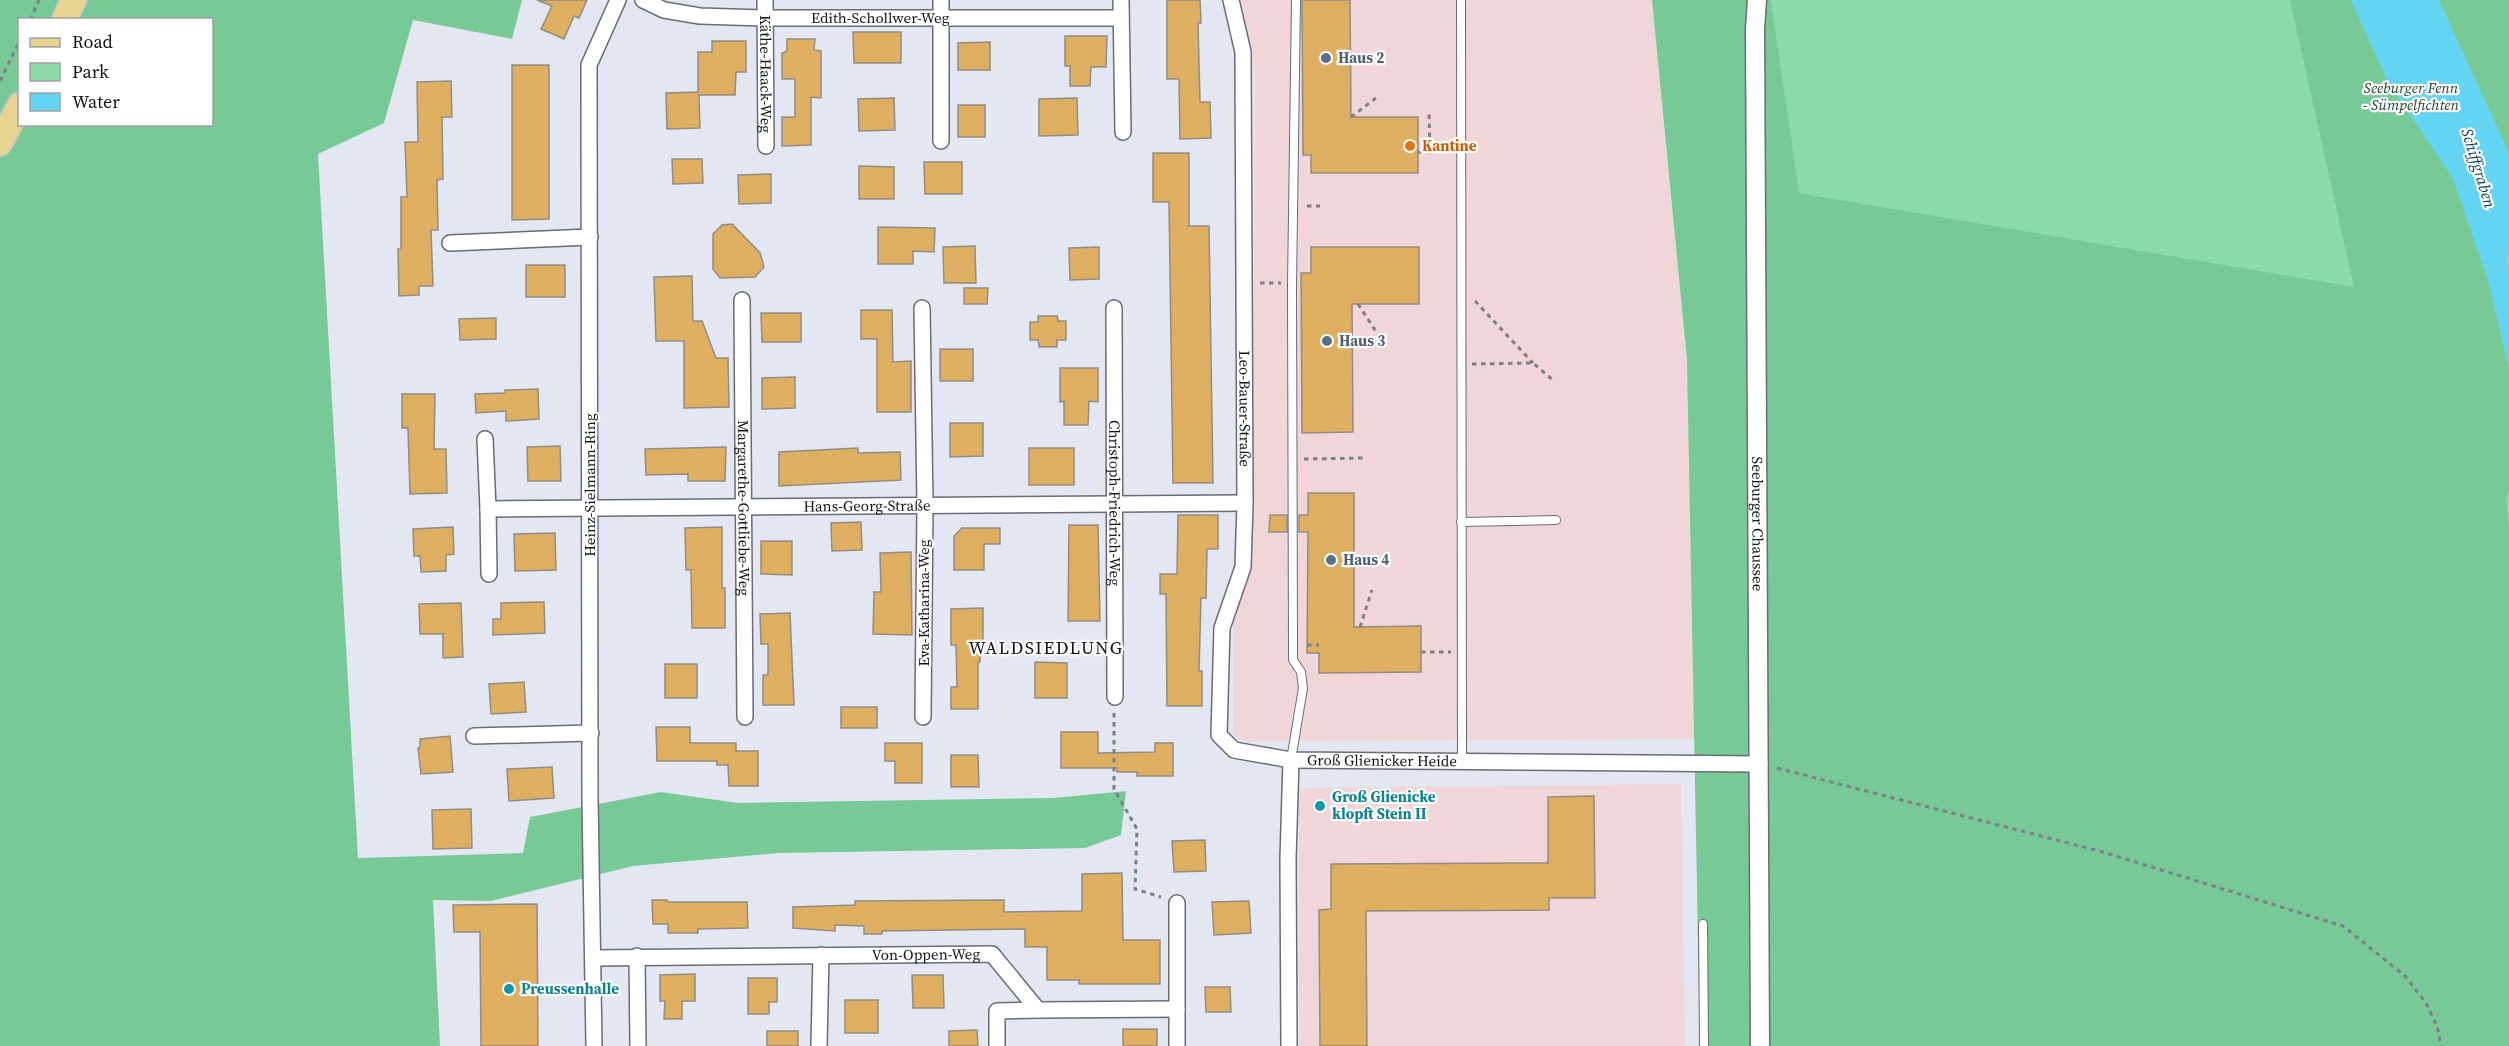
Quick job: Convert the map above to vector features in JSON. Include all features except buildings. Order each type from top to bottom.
[{"type":"main road","points":[[65,18],[74,0]]},
{"type":"main road","points":[[0,143],[18,109]]},
{"type":"street","name":"Heinz-Sielmann-Ring","points":[[594,1046],[589,65],[618,0]]},
{"type":"street","name":"Edith-Schollwer-Weg","points":[[644,0],[664,10],[691,14],[765,18],[1121,18]]},
{"type":"street","name":"Käthe-Haack-Weg","points":[[765,0],[766,146]]},
{"type":"street","points":[[941,0],[941,141]]},
{"type":"street","points":[[1121,0],[1123,132]]},
{"type":"street","name":"Leo-Bauer-Straße","points":[[1231,0],[1243,52],[1245,503],[1243,567],[1222,628],[1220,735],[1234,750],[1291,760]]},
{"type":"street","name":"Seeburger Chaussee","points":[[1757,0],[1755,29],[1760,1046]]},
{"type":"street","points":[[450,243],[590,237]]},
{"type":"street","name":"Margarethe-Gottliebe-Weg","points":[[742,300],[745,717]]},
{"type":"street","name":"Eva-Katharina-Weg","points":[[922,308],[925,505],[923,717]]},
{"type":"street","name":"Christoph-Friedrich-Weg","points":[[1114,308],[1115,697]]},
{"type":"street","points":[[485,439],[489,574]]},
{"type":"street","name":"Hans-Georg-Straße","points":[[488,509],[1245,503]]},
{"type":"street","points":[[474,736],[591,733]]},
{"type":"street","name":"Groß Glienicker Heide","points":[[1289,1046],[1288,859],[1291,760],[1760,764]]},
{"type":"street","points":[[1177,903],[1177,1046]]},
{"type":"street","name":"Von-Oppen-Weg","points":[[594,958],[992,954],[1038,1010]]},
{"type":"street","points":[[819,1046],[821,955]]},
{"type":"street","points":[[637,956],[638,1046]]},
{"type":"street","points":[[997,1046],[997,1011],[1177,1009]]},
{"type":"lane","points":[[1291,760],[1303,688],[1301,672],[1293,660],[1292,283],[1296,0]]},
{"type":"lane","points":[[1461,0],[1462,762]]},
{"type":"lane","points":[[1461,522],[1556,520]]},
{"type":"lane","points":[[1703,924],[1704,1046]]},
{"type":"path","points":[[31,18],[39,0]]},
{"type":"path","points":[[0,81],[18,44]]},
{"type":"path","points":[[1351,117],[1376,98]]},
{"type":"path","points":[[1418,152],[1430,152],[1429,111]]},
{"type":"path","points":[[1244,283],[1292,283]]},
{"type":"path","points":[[1461,286],[1533,363],[1554,381]]},
{"type":"path","points":[[1358,304],[1381,339]]},
{"type":"path","points":[[1461,364],[1533,363]]},
{"type":"path","points":[[1292,459],[1365,458]]},
{"type":"path","points":[[1360,627],[1372,590]]},
{"type":"path","points":[[1421,652],[1462,651]]},
{"type":"path","points":[[1115,697],[1114,789],[1137,829],[1135,889],[1177,903]]},
{"type":"path","points":[[1760,764],[2103,852],[2343,926],[2405,976],[2426,1003],[2437,1026],[2441,1046]]},
{"type":"shaded area","points":[[1238,0],[1652,0],[1687,360],[1703,739],[1246,741],[1236,737],[1233,732],[1233,619],[1250,569],[1252,555],[1255,73]]},
{"type":"shaded area","points":[[1681,784],[1685,1046],[1299,1046],[1299,788]]},
{"type":"green space","points":[[0,0],[522,0],[512,39],[413,20],[384,123],[318,154],[358,858],[523,853],[530,817],[661,792],[738,803],[1054,798],[1126,791],[1121,835],[1085,848],[779,853],[633,866],[491,901],[433,900],[440,1046],[0,1046]]},
{"type":"green space","points":[[1652,0],[1771,0],[1799,193],[2354,287],[2290,0],[2351,0],[2388,82],[2453,178],[2488,280],[2509,367],[2509,491],[2506,498],[2509,530],[2509,1046],[1700,1046],[1687,360]]},
{"type":"green space","name":"Seeburger Fenn - Sümpelfichten","points":[[1771,0],[2509,0],[2509,1046],[2355,288],[1798,193]]},
{"type":"green space","points":[[2439,0],[2509,0],[2509,153]]},
{"type":"water","name":"Schiffgraben","points":[[2351,0],[2439,0],[2509,153],[2509,256],[2506,255],[2509,267],[2509,367],[2488,280],[2453,178],[2388,82]]},
{"type":"place","name":"Haus 2","points":[[1326,58]]},
{"type":"place","name":"Kantine","points":[[1410,146]]},
{"type":"place","name":"Haus 3","points":[[1327,341]]},
{"type":"place","name":"Haus 4","points":[[1331,560]]},
{"type":"place","name":"Groß Glienicke klopft Stein II","points":[[1320,806]]},
{"type":"place","name":"Preussenhalle","points":[[509,989]]},
{"type":"district","name":"WALDSIEDLUNG","points":[[1046,648]]}]
